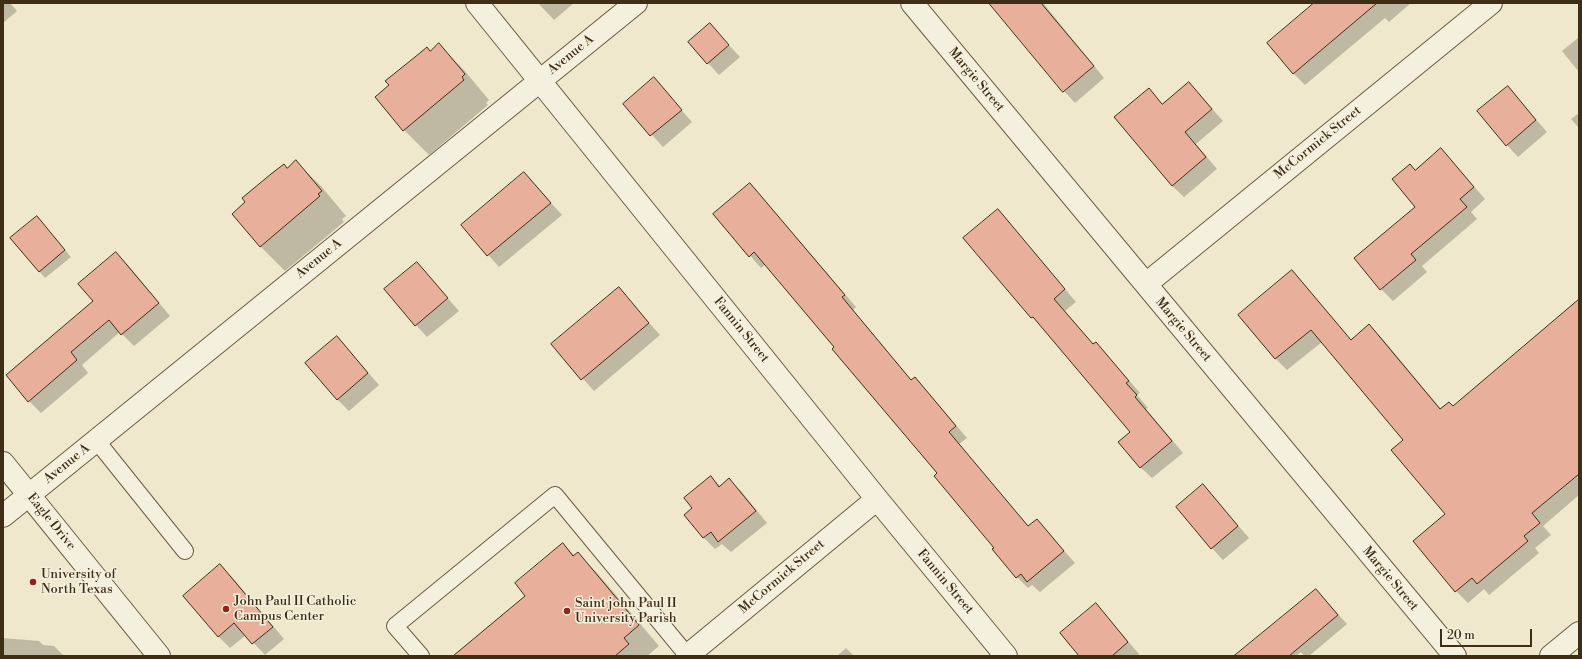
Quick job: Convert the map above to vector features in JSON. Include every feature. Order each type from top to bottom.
[{"type":"street","name":"Fannin Street","points":[[477,3],[877,499],[1006,656]]},
{"type":"street","name":"Avenue A","points":[[3,516],[636,3]]},
{"type":"street","name":"Margie Street","points":[[912,3],[1454,656]]},
{"type":"street","name":"McCormick Street","points":[[1146,284],[1491,3]]},
{"type":"street","name":"Eagle Drive","points":[[3,463],[159,656]]},
{"type":"street","name":"McCormick Street","points":[[687,656],[877,499]]},
{"type":"street","points":[[1551,656],[1579,633]]},
{"type":"lane","points":[[96,440],[185,551]]},
{"type":"lane","points":[[421,656],[395,626],[555,495],[687,656]]},
{"type":"building","points":[[989,3],[1041,3],[1094,66],[1063,92]]},
{"type":"building","points":[[1314,3],[1377,3],[1293,74],[1267,43]]},
{"type":"building","points":[[710,23],[729,45],[707,64],[688,42]]},
{"type":"building","points":[[439,43],[465,74],[462,77],[464,80],[403,131],[375,97],[389,85],[385,81],[427,47],[430,51]]},
{"type":"building","points":[[654,77],[682,110],[650,136],[623,104]]},
{"type":"building","points":[[1189,82],[1212,109],[1185,132],[1206,157],[1172,186],[1114,117],[1149,88],[1162,104]]},
{"type":"building","points":[[1508,86],[1536,120],[1506,146],[1477,111]]},
{"type":"building","points":[[1441,148],[1474,187],[1460,199],[1467,207],[1411,254],[1416,260],[1380,290],[1354,258],[1415,207],[1392,179],[1410,164],[1415,170]]},
{"type":"building","points":[[296,160],[322,191],[318,194],[320,196],[260,247],[232,214],[245,202],[242,198],[284,164],[287,168]]},
{"type":"building","points":[[524,172],[551,203],[487,256],[461,225]]},
{"type":"building","points":[[750,183],[845,295],[842,297],[911,380],[915,377],[956,426],[949,432],[1028,526],[1037,519],[1064,551],[1027,582],[1021,574],[1016,578],[992,549],[994,548],[934,476],[937,473],[832,349],[834,347],[754,252],[749,257],[713,214]]},
{"type":"building","points":[[998,209],[1065,289],[1054,299],[1093,344],[1096,342],[1129,381],[1126,383],[1137,395],[1135,397],[1172,441],[1140,468],[1118,442],[1130,432],[1033,317],[1031,318],[963,238]]},
{"type":"building","points":[[37,216],[65,250],[39,272],[10,238]]},
{"type":"building","points":[[116,252],[159,303],[121,335],[109,320],[71,352],[77,360],[28,402],[6,375],[93,301],[78,284]]},
{"type":"building","points":[[417,262],[448,298],[415,326],[384,289]]},
{"type":"building","points":[[1292,270],[1351,340],[1369,324],[1440,409],[1449,402],[1453,406],[1579,299],[1579,474],[1532,513],[1540,523],[1524,536],[1528,541],[1477,584],[1472,578],[1455,592],[1413,541],[1445,514],[1391,450],[1403,440],[1311,330],[1275,359],[1238,315]]},
{"type":"building","points":[[619,287],[649,323],[581,380],[551,344]]},
{"type":"building","points":[[337,336],[368,373],[337,400],[305,363]]},
{"type":"building","points":[[711,476],[719,487],[729,478],[756,511],[718,542],[711,532],[703,538],[684,515],[692,508],[684,498]]},
{"type":"building","points":[[1203,484],[1238,526],[1211,549],[1176,507]]},
{"type":"building","name":"Saint john Paul II University Parish","points":[[563,543],[573,556],[578,552],[639,625],[624,638],[629,644],[615,656],[453,656],[525,596],[515,583]]},
{"type":"building","name":"John Paul II Catholic Campus Center","points":[[220,564],[273,627],[252,644],[234,623],[218,637],[183,596]]},
{"type":"building","points":[[1316,589],[1338,615],[1289,656],[1234,656]]},
{"type":"building","points":[[1096,603],[1128,642],[1112,656],[1079,656],[1060,633]]},
{"type":"place","name":"University of North Texas","points":[[33,582]]},
{"type":"place","name":"John Paul II Catholic Campus Center","points":[[226,609]]},
{"type":"place","name":"Saint john Paul II University Parish","points":[[567,611]]}]
